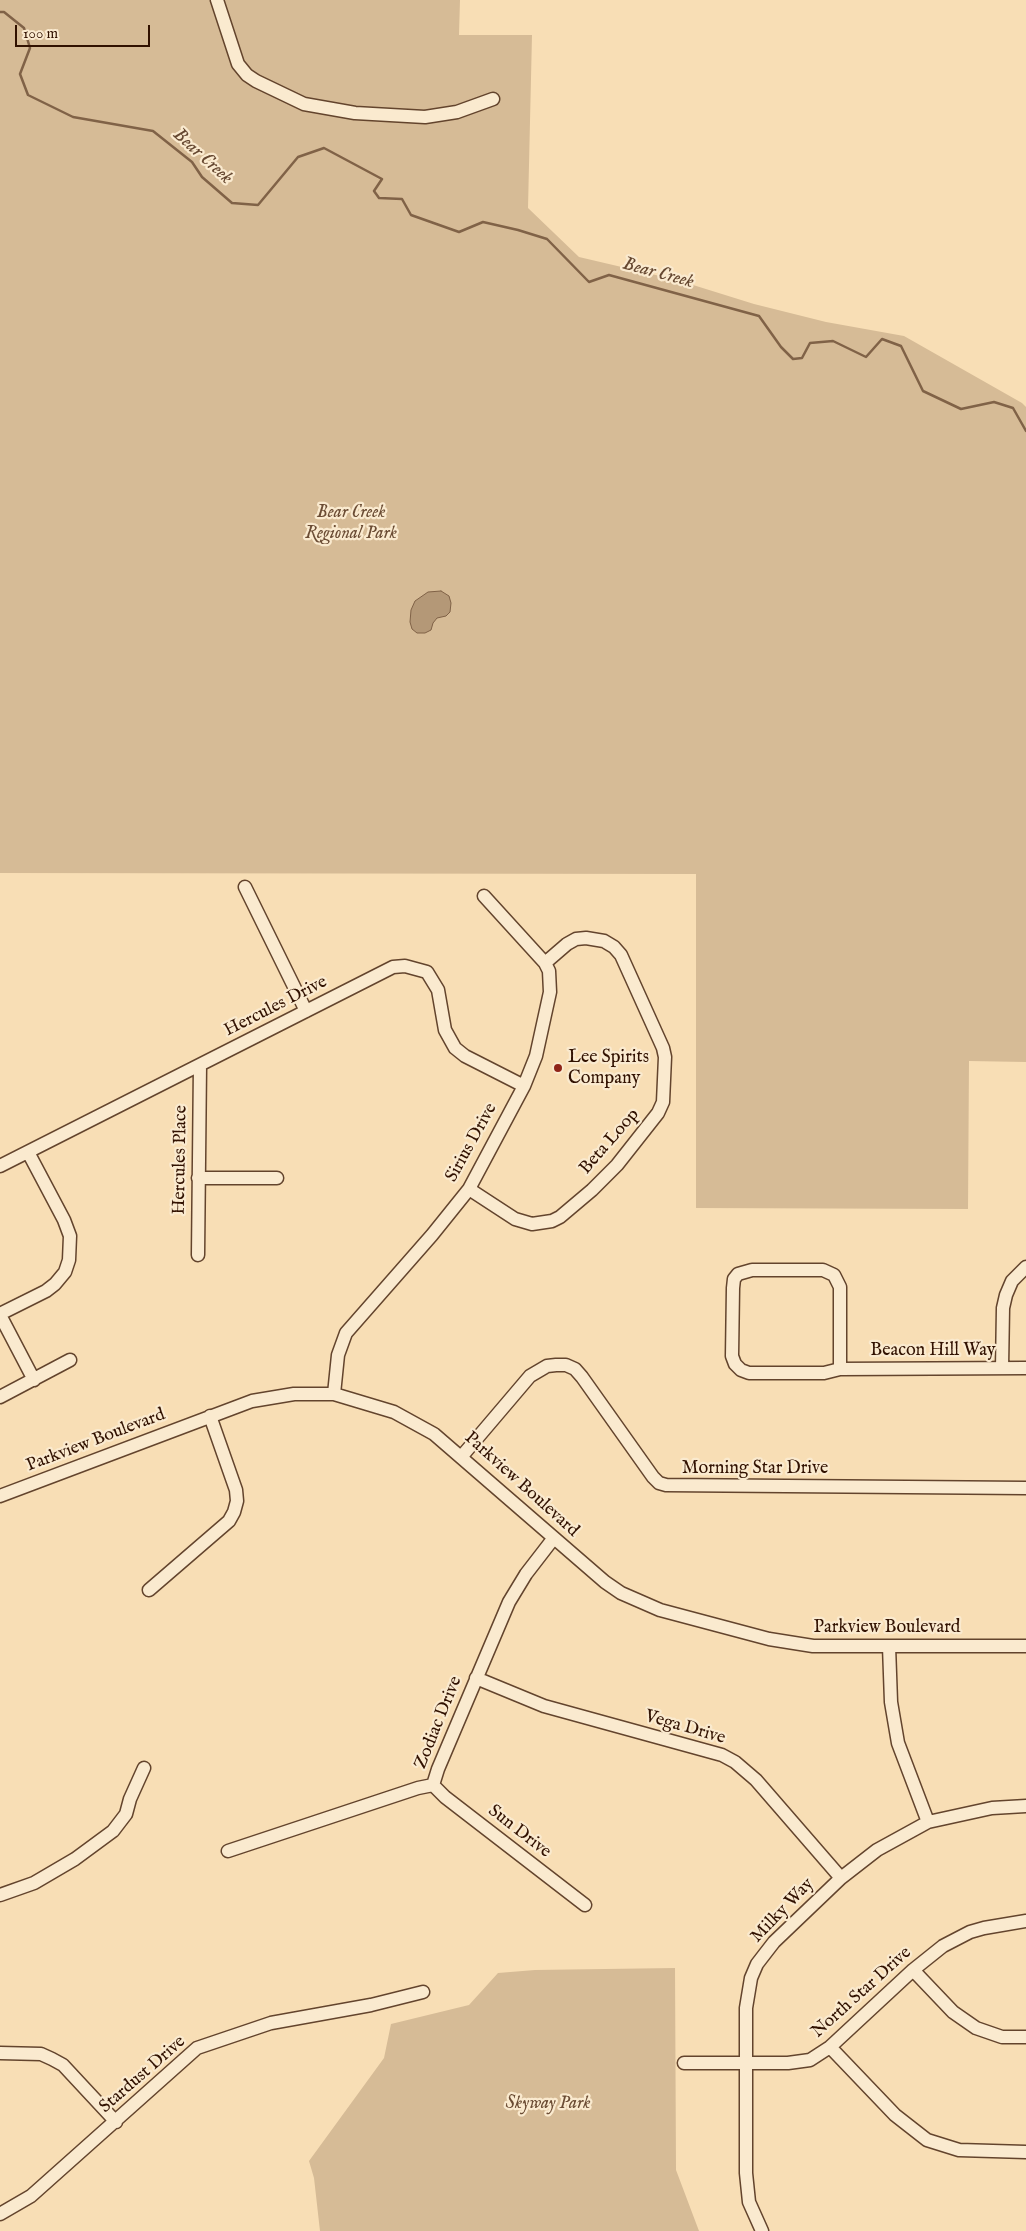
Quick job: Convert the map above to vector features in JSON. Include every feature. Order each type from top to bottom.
[{"type":"street","points":[[216,0],[238,64],[256,81],[304,104],[356,113],[425,117],[457,112],[493,99]]},
{"type":"street","points":[[244,887],[306,1011]]},
{"type":"street","points":[[484,896],[545,963]]},
{"type":"street","name":"Beta Loop","points":[[469,1189],[515,1219],[532,1224],[552,1221],[566,1212],[617,1165],[658,1113],[663,1102],[665,1057],[663,1048],[621,955],[614,947],[595,939],[576,939],[567,944],[545,963]]},
{"type":"street","name":"Sirius Drive","points":[[334,1394],[338,1355],[346,1332],[432,1235],[469,1189],[524,1086],[536,1056],[550,992],[550,971],[545,963]]},
{"type":"street","name":"Hercules Drive","points":[[0,1166],[393,967],[405,966],[427,972],[434,980],[438,990],[445,1030],[455,1048],[465,1056],[524,1086]]},
{"type":"street","name":"Hercules Place","points":[[198,1255],[200,1065]]},
{"type":"street","points":[[28,1152],[64,1220],[70,1236],[71,1249],[65,1272],[55,1284],[46,1291],[0,1314],[34,1380]]},
{"type":"street","points":[[198,1178],[277,1178]]},
{"type":"street","points":[[1002,1368],[1005,1301],[1012,1281],[1026,1267]]},
{"type":"street","name":"Beacon Hill Way","points":[[840,1369],[840,1287],[834,1275],[823,1270],[752,1270],[738,1274],[734,1279],[732,1288],[732,1356],[741,1370],[749,1373],[824,1373],[840,1369],[1026,1368]]},
{"type":"street","points":[[0,1397],[70,1360]]},
{"type":"street","name":"Morning Star Drive","points":[[462,1456],[530,1376],[547,1366],[566,1365],[575,1369],[582,1376],[654,1477],[666,1485],[1026,1488]]},
{"type":"street","name":"Parkview Boulevard","points":[[0,1496],[229,1408],[274,1396],[334,1394],[378,1406],[408,1418],[434,1434],[462,1456],[553,1539],[621,1593],[660,1610],[769,1639],[813,1646],[1026,1646]]},
{"type":"street","points":[[149,1590],[228,1521],[234,1512],[237,1501],[236,1490],[210,1416]]},
{"type":"street","name":"Zodiac Drive","points":[[228,1851],[418,1788],[433,1785],[476,1678],[516,1589],[553,1539]]},
{"type":"street","points":[[889,1646],[891,1702],[898,1743],[928,1822]]},
{"type":"street","name":"Vega Drive","points":[[476,1678],[544,1706],[722,1755],[735,1762],[747,1771],[841,1878]]},
{"type":"street","points":[[0,1895],[34,1883],[75,1859],[114,1831],[126,1814],[132,1793],[144,1768]]},
{"type":"street","name":"Sun Drive","points":[[433,1785],[445,1797],[585,1905]]},
{"type":"street","name":"Milky Way","points":[[762,2231],[749,2202],[746,2186],[746,2008],[751,1978],[758,1964],[774,1942],[841,1878],[877,1850],[928,1822],[992,1808],[1026,1806]]},
{"type":"street","name":"North Star Drive","points":[[684,2063],[746,2064],[801,2062],[821,2055],[913,1970],[942,1946],[970,1932],[998,1924],[1026,1921]]},
{"type":"street","points":[[913,1970],[953,2012],[976,2028],[1002,2037],[1026,2037]]},
{"type":"street","name":"Stardust Drive","points":[[0,2214],[31,2196],[197,2048],[271,2024],[371,2005],[422,1992]]},
{"type":"street","points":[[830,2047],[895,2115],[927,2140],[959,2150],[1026,2152]]},
{"type":"street","points":[[0,2053],[41,2054],[63,2065],[116,2122]]},
{"type":"green space","name":"Bear Creek Regional Park","points":[[0,0],[460,0],[459,35],[532,35],[528,208],[579,257],[677,280],[754,304],[826,322],[904,336],[1026,407],[1026,1062],[969,1061],[968,1209],[696,1208],[696,874],[0,873]]},
{"type":"green space","name":"Skyway Park","points":[[675,1968],[676,2170],[699,2231],[320,2231],[314,2178],[309,2161],[384,2058],[391,2024],[469,2005],[498,1973],[535,1970]]},
{"type":"shaded area","points":[[441,591],[449,596],[451,603],[450,612],[446,616],[437,618],[431,630],[425,633],[417,633],[412,629],[410,622],[411,610],[415,601],[428,592]]},
{"type":"waterway","name":"Bear Creek","points":[[0,12],[4,12],[24,28],[30,48],[20,74],[28,95],[73,117],[153,131],[192,162],[202,177],[232,203],[258,205],[298,157],[324,148],[382,179],[374,191],[379,198],[402,199],[411,215],[459,232],[483,222],[518,230],[547,239],[589,282],[609,275],[759,316],[781,347],[793,359],[802,358],[810,343],[833,341],[866,357],[882,339],[901,346],[923,391],[961,409],[994,402],[1013,408],[1026,431]]},
{"type":"place","name":"Lee Spirits Company","points":[[558,1068]]}]
